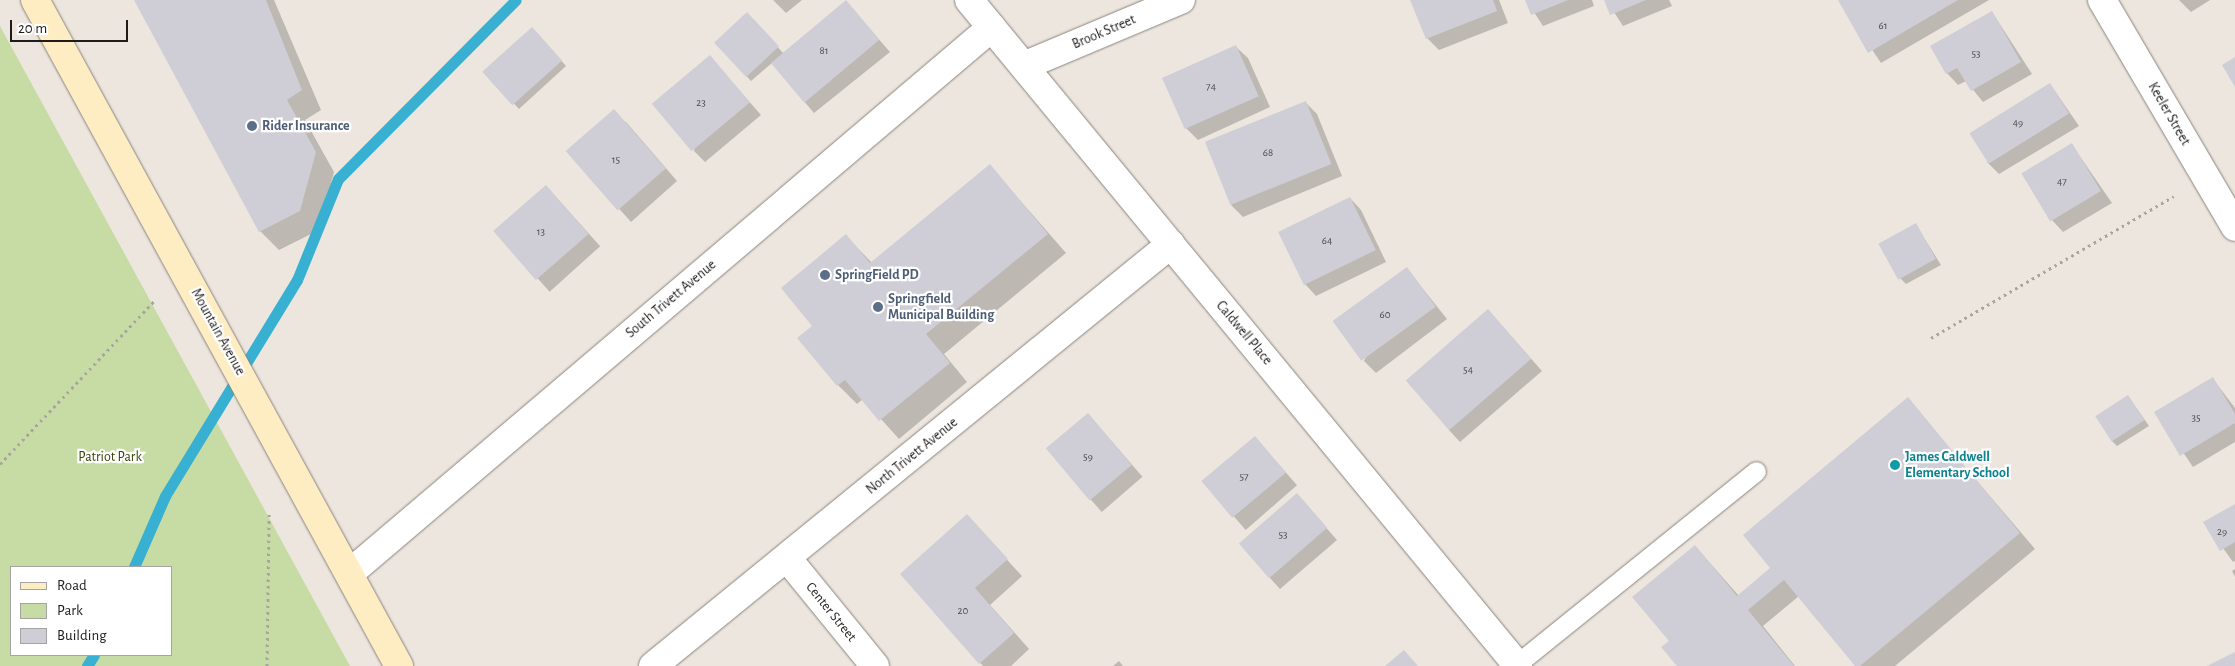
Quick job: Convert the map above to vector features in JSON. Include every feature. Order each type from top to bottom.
[{"type":"street","name":"Mountain Avenue","points":[[35,0],[351,572],[399,666]]},
{"type":"street","name":"Caldwell Place","points":[[969,0],[1026,65],[1518,665]]},
{"type":"street","name":"Brook Street","points":[[1026,65],[1152,6],[1182,0]]},
{"type":"street","name":"Keeler Street","points":[[2102,0],[2235,227]]},
{"type":"street","name":"South Trivett Avenue","points":[[351,572],[992,27]]},
{"type":"street","name":"North Trivett Avenue","points":[[653,666],[1171,244]]},
{"type":"street","name":"Center Street","points":[[787,558],[875,666]]},
{"type":"lane","points":[[1518,665],[1756,471]]},
{"type":"path","points":[[1931,338],[2174,196]]},
{"type":"path","points":[[0,464],[154,301]]},
{"type":"path","points":[[267,666],[269,514]]},
{"type":"green space","name":"Patriot Park","points":[[0,26],[350,666],[0,666]]},
{"type":"building","name":"Rider Insurance","points":[[134,0],[266,0],[302,90],[287,100],[316,152],[300,211],[259,232]]},
{"type":"building","points":[[846,0],[879,40],[804,103],[771,63]]},
{"type":"building","points":[[1410,0],[1493,0],[1497,11],[1426,39]]},
{"type":"building","points":[[1525,0],[1568,0],[1531,15]]},
{"type":"building","points":[[1604,0],[1646,0],[1610,15]]},
{"type":"building","points":[[1838,0],[1958,0],[1868,53]]},
{"type":"building","points":[[1992,11],[2021,62],[1971,91],[1957,68],[1946,74],[1930,46]]},
{"type":"building","points":[[747,12],[779,46],[746,77],[714,43]]},
{"type":"building","points":[[532,27],[562,60],[512,105],[482,72]]},
{"type":"building","points":[[1236,45],[1259,96],[1185,129],[1162,78]]},
{"type":"building","points":[[710,55],[750,102],[692,151],[652,104]]},
{"type":"building","points":[[2235,57],[2235,87],[2222,65]]},
{"type":"building","points":[[2050,83],[2069,114],[1989,164],[1969,133]]},
{"type":"building","points":[[1306,101],[1331,164],[1230,205],[1205,142]]},
{"type":"building","points":[[614,109],[666,169],[618,211],[566,151]]},
{"type":"building","points":[[2072,143],[2101,191],[2050,221],[2021,173]]},
{"type":"building","name":"Springfield Municipal Building","points":[[990,164],[1048,234],[926,334],[950,363],[879,421],[845,380],[837,386],[797,338],[812,326],[781,288],[846,234],[870,263]]},
{"type":"building","points":[[546,185],[589,234],[536,280],[493,231]]},
{"type":"building","points":[[1350,197],[1376,250],[1304,285],[1278,232]]},
{"type":"building","points":[[1916,223],[1936,259],[1898,280],[1878,244]]},
{"type":"building","points":[[1407,267],[1436,307],[1361,361],[1333,321]]},
{"type":"building","points":[[1488,309],[1531,359],[1449,430],[1406,381]]},
{"type":"building","points":[[2213,377],[2235,414],[2235,423],[2180,456],[2154,412]]},
{"type":"building","points":[[2128,395],[2144,420],[2112,441],[2095,416]]},
{"type":"building","name":"James Caldwell Elementary School","points":[[1908,397],[2020,533],[1860,666],[1855,666],[1784,580],[1748,610],[1794,666],[1677,666],[1661,647],[1669,641],[1632,597],[1695,545],[1737,596],[1770,568],[1743,535]]},
{"type":"building","points":[[1088,413],[1132,465],[1090,500],[1046,448]]},
{"type":"building","points":[[1255,436],[1286,473],[1232,518],[1201,481]]},
{"type":"building","points":[[1297,493],[1327,528],[1269,578],[1239,544]]},
{"type":"building","points":[[2235,504],[2235,542],[2220,551],[2203,522]]},
{"type":"building","points":[[967,514],[1008,559],[975,588],[1014,633],[979,664],[900,574]]},
{"type":"building","points":[[1404,650],[1418,666],[1385,666]]},
{"type":"building","points":[[2235,652],[2235,666],[2207,666]]},
{"type":"waterway","points":[[134,566],[165,496],[297,280],[338,179],[516,0]]},
{"type":"waterway","points":[[87,666],[93,656]]},
{"type":"place","name":"Rider Insurance","points":[[252,126]]},
{"type":"place","name":"SpringField PD","points":[[825,275]]},
{"type":"place","name":"Springfield Municipal Building","points":[[878,307]]},
{"type":"place","name":"James Caldwell Elementary School","points":[[1895,465]]}]
